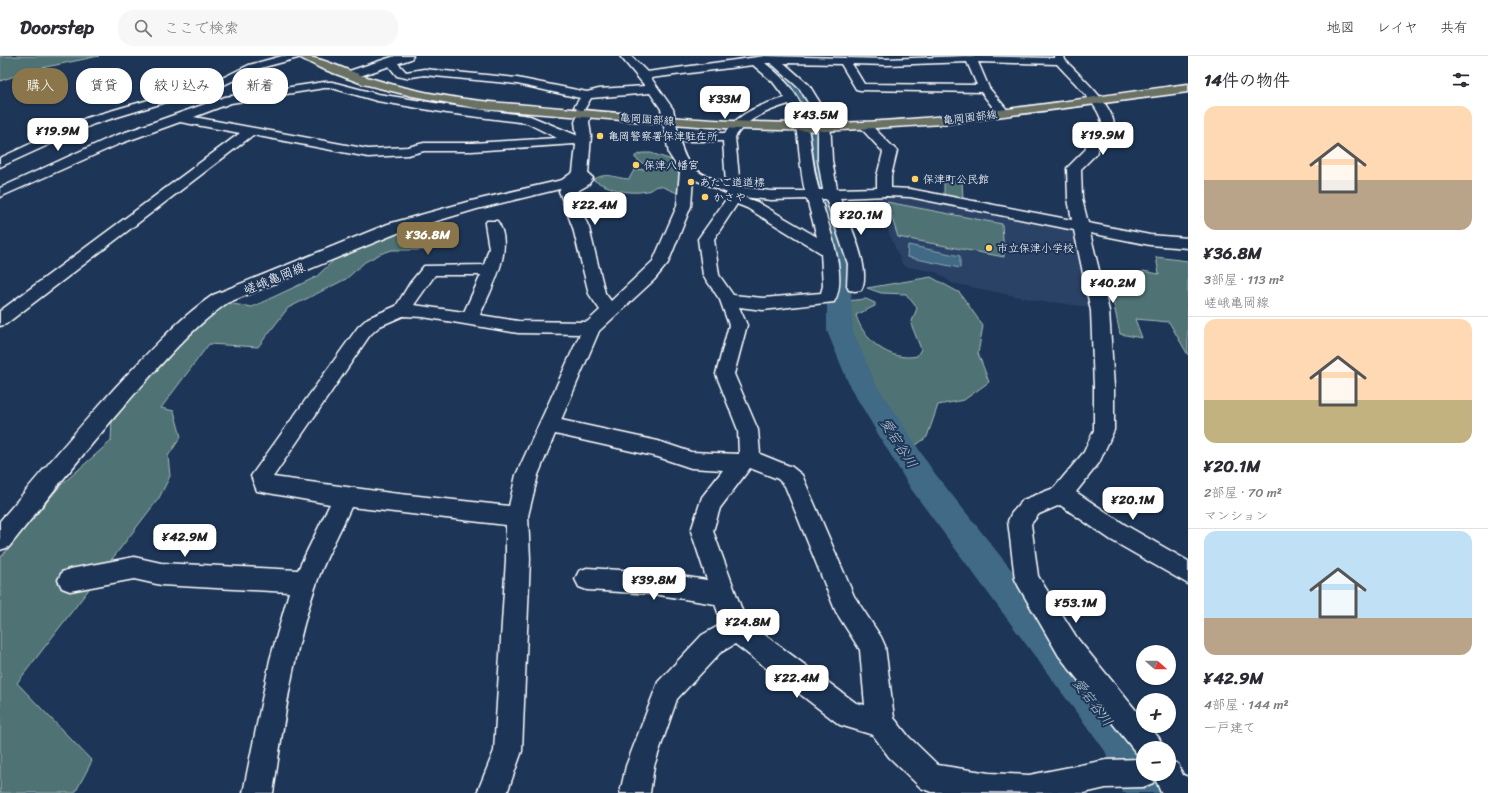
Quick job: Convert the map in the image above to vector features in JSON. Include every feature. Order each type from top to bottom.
[{"type":"main road","name":"亀岡園部線","points":[[303,56],[350,75],[394,88],[439,98],[503,108],[668,121],[733,131],[804,126],[865,126],[943,120],[1188,88]]},
{"type":"main road","points":[[350,75],[407,56]]},
{"type":"main road","points":[[580,174],[583,143],[582,122],[584,115]]},
{"type":"main road","name":"嵯峨亀岡線","points":[[0,539],[92,427],[170,340],[214,303],[394,228],[450,211],[567,182],[580,174]]},
{"type":"street","points":[[0,163],[90,121],[222,82],[253,67],[294,56]]},
{"type":"street","points":[[626,56],[644,76],[667,110],[668,121],[676,154],[687,171],[734,194],[829,251]]},
{"type":"street","points":[[971,58],[984,89],[1003,112]]},
{"type":"street","points":[[644,76],[762,59],[845,62],[885,59],[1059,58],[1095,99],[1107,116],[1108,124],[1095,137],[1091,151],[1074,168],[1075,198],[1100,311],[1104,387],[1104,430],[1092,457],[1062,494],[1031,507],[1018,521],[1027,579],[1068,647],[1143,741]]},
{"type":"street","points":[[728,300],[763,304],[828,298],[831,279],[822,193],[804,126],[798,110],[792,100],[770,73],[762,59]]},
{"type":"street","points":[[762,59],[805,87],[824,119],[822,193],[856,264],[855,286]]},
{"type":"street","points":[[390,61],[401,74],[406,75],[418,75],[424,72],[517,81],[587,96],[599,93],[652,89]]},
{"type":"street","points":[[266,68],[273,62]]},
{"type":"street","points":[[845,62],[860,87],[984,89]]},
{"type":"street","points":[[0,193],[114,141],[229,100],[332,85],[377,97],[475,114],[530,120],[554,132],[583,143]]},
{"type":"street","points":[[584,115],[579,108],[587,96]]},
{"type":"street","points":[[673,137],[733,131],[767,107],[792,100]]},
{"type":"street","points":[[178,118],[368,153],[408,151],[424,147],[472,147],[501,144],[571,141],[583,143]]},
{"type":"street","points":[[865,126],[890,151],[890,160],[882,184],[885,191]]},
{"type":"street","points":[[0,320],[251,131]]},
{"type":"street","points":[[733,131],[734,194],[706,239],[711,274],[728,300],[738,325],[725,374],[748,430],[746,461],[710,504],[702,531],[736,629],[850,714],[881,723]]},
{"type":"street","points":[[492,793],[508,751],[518,559],[517,516],[527,475],[591,328],[610,312],[660,263],[684,206],[687,171]]},
{"type":"street","points":[[580,174],[586,178],[583,182],[566,191],[581,228],[597,294],[610,312]]},
{"type":"street","points":[[734,194],[765,195],[885,191],[918,195],[1167,242],[1188,243]]},
{"type":"street","points":[[469,319],[490,270],[496,248],[492,224]]},
{"type":"street","points":[[402,310],[416,286],[430,270],[490,270]]},
{"type":"street","points":[[517,516],[345,497],[265,485],[262,476],[364,331],[374,322],[388,314],[402,310],[422,311],[518,327],[591,328]]},
{"type":"street","points":[[548,425],[658,449],[691,460],[746,461],[785,473],[797,487],[816,532],[826,561],[845,604],[872,646],[881,723],[930,785],[1028,790],[1106,774],[1136,772]]},
{"type":"street","points":[[1062,494],[1119,532],[1188,573]]},
{"type":"street","points":[[258,793],[278,681],[289,635],[305,582],[345,497]]},
{"type":"street","points":[[70,580],[134,568],[161,574],[305,582]]},
{"type":"street","points":[[587,579],[653,583],[725,594]]},
{"type":"street","points":[[635,793],[640,766],[667,691],[711,644],[736,629]]},
{"type":"street","points":[[1171,781],[1173,786],[1188,792]]},
{"type":"shaded area","name":"市立保津小学校","points":[[873,195],[914,199],[1079,230],[1094,308],[1053,302],[1049,303],[952,283],[936,272],[903,266]]},
{"type":"shaded area","points":[[908,245],[960,256],[960,268],[907,257]]},
{"type":"green space","points":[[0,56],[99,56],[42,68],[12,68],[12,77],[0,81]]},
{"type":"green space","points":[[642,153],[651,153],[675,161],[680,174],[679,193],[658,186],[648,191],[626,192],[593,180],[606,175],[629,179],[634,170],[646,169],[645,165],[635,158],[635,156]]},
{"type":"green space","points":[[944,176],[962,179],[963,199],[944,196]]},
{"type":"green space","points":[[887,202],[1002,224],[1004,257],[898,237]]},
{"type":"green space","points":[[427,224],[434,233],[430,250],[392,250],[380,254],[365,262],[346,279],[288,308],[258,347],[209,344],[161,408],[174,411],[181,437],[168,456],[170,476],[159,498],[17,683],[92,761],[75,793],[0,793],[0,558],[61,485],[111,441],[112,419],[181,339],[226,303],[252,307],[316,277],[334,260],[412,227]]},
{"type":"green space","points":[[1156,257],[1188,261],[1188,355],[1169,322],[1135,319],[1142,338],[1120,334],[1108,277],[1137,280],[1143,271],[1159,274]]},
{"type":"green space","points":[[931,277],[960,293],[983,326],[978,353],[989,382],[964,400],[938,405],[927,437],[915,446],[856,356],[845,319],[845,301],[866,299],[875,303],[875,306],[856,315],[871,341],[897,356],[917,356],[921,349],[911,324],[917,308],[906,294],[881,293],[867,288]]},
{"type":"waterway","name":"愛宕谷川","points":[[756,56],[773,68],[804,100],[812,118],[812,134],[817,169],[843,261],[843,274],[839,298],[840,331],[864,387],[922,480],[1119,737],[1144,793]]},
{"type":"place","name":"亀岡警察署保津駐在所","points":[[600,136]]},
{"type":"place","name":"保津八幡宮","points":[[636,165]]},
{"type":"place","name":"保津町公民館","points":[[915,179]]},
{"type":"place","name":"あたご道道標","points":[[691,182]]},
{"type":"place","name":"かさや","points":[[705,197]]},
{"type":"place","name":"市立保津小学校","points":[[989,248]]}]
